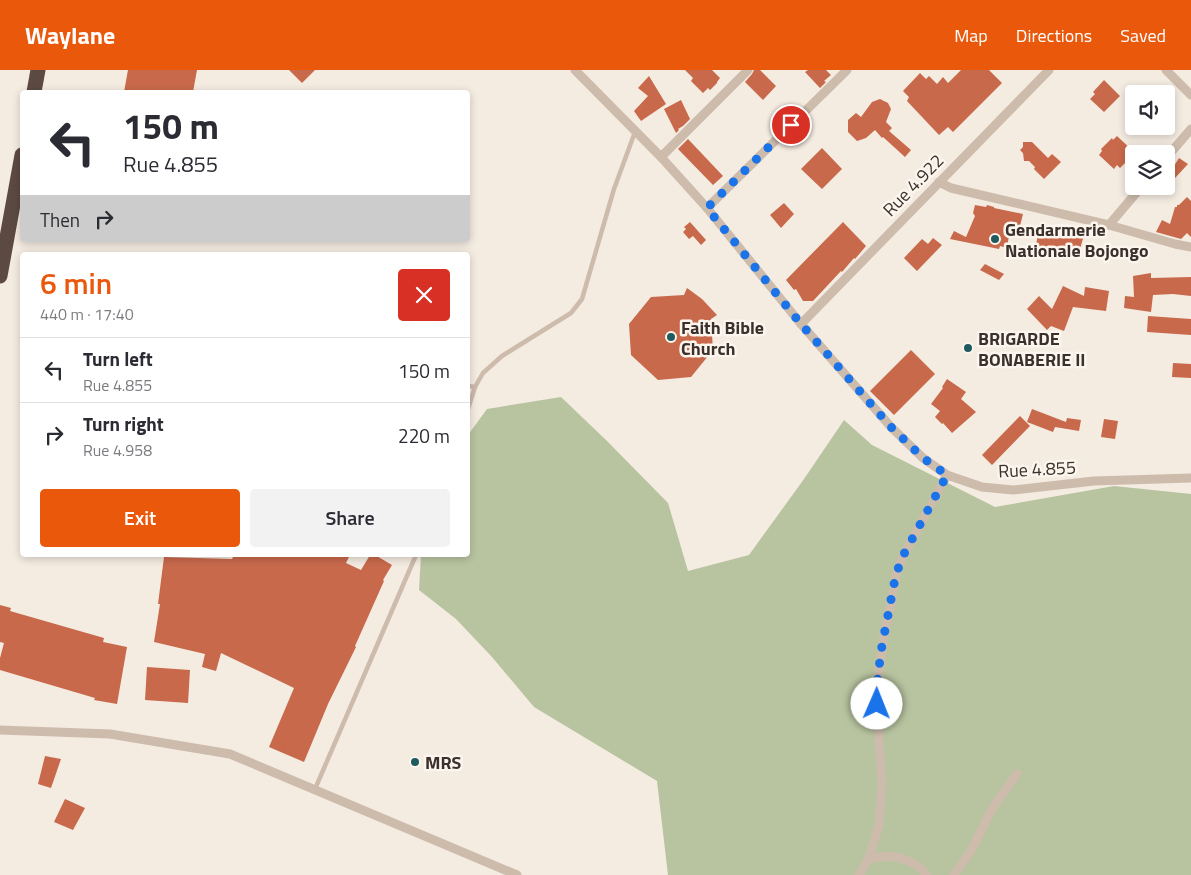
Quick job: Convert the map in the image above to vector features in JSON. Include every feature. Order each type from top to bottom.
[{"type":"highway","points":[[34,90],[38,70]]},
{"type":"highway","points":[[0,276],[4,235],[20,164]]},
{"type":"street","name":"Rue 4.855","points":[[575,70],[661,157],[707,208],[801,324],[891,427],[923,458],[947,475],[982,487],[1013,490],[1094,481],[1191,478]]},
{"type":"street","points":[[661,157],[748,70]]},
{"type":"street","points":[[707,208],[847,70]]},
{"type":"street","name":"Rue 4.922","points":[[801,324],[1049,70]]},
{"type":"street","points":[[1166,70],[1191,95]]},
{"type":"street","points":[[1175,148],[1191,129]]},
{"type":"street","points":[[938,182],[951,188],[1109,225],[1191,247]]},
{"type":"street","points":[[1109,225],[1134,195]]},
{"type":"street","points":[[859,875],[874,845],[879,824],[882,782],[878,741],[877,685],[884,634],[896,574],[904,554],[947,475]]},
{"type":"street","points":[[0,730],[110,734],[230,754],[517,875]]},
{"type":"street","points":[[954,875],[971,851],[994,807],[1017,774]]},
{"type":"street","points":[[868,860],[887,856],[906,860],[923,869],[926,875]]},
{"type":"lane","points":[[470,403],[475,387],[483,373],[502,356],[571,313],[582,300],[614,189],[636,131]]},
{"type":"lane","points":[[470,386],[475,387]]},
{"type":"lane","points":[[315,789],[415,557]]},
{"type":"green space","points":[[561,397],[668,503],[688,571],[749,555],[844,420],[872,445],[995,507],[1114,486],[1191,494],[1191,875],[668,875],[657,781],[534,707],[492,657],[456,619],[419,590],[421,557],[470,557],[470,432],[487,409]]},
{"type":"building","points":[[128,70],[197,70],[193,90],[124,90]]},
{"type":"building","points":[[289,70],[315,70],[302,83]]},
{"type":"building","points":[[685,70],[712,70],[720,78],[710,90],[708,88],[703,93],[691,81],[693,78]]},
{"type":"building","points":[[754,70],[760,70],[776,86],[763,100],[745,82]]},
{"type":"building","points":[[808,70],[826,70],[831,75],[820,88],[805,72]]},
{"type":"building","points":[[961,70],[989,70],[1002,83],[953,132],[948,127],[939,135],[907,101],[909,97],[903,91],[920,73],[926,79],[929,76],[937,84],[943,77],[948,83]]},
{"type":"building","points":[[649,76],[666,104],[641,121],[634,111],[648,96],[638,88]]},
{"type":"building","points":[[1104,80],[1120,96],[1104,112],[1090,99],[1095,94],[1093,92]]},
{"type":"building","points":[[880,99],[888,103],[891,109],[886,122],[892,128],[889,131],[911,150],[905,157],[875,130],[866,138],[857,141],[848,132],[848,120],[856,113],[861,117],[872,102]]},
{"type":"building","points":[[681,100],[690,119],[676,133],[664,109]]},
{"type":"building","points":[[1117,136],[1127,145],[1125,145],[1125,163],[1120,168],[1117,165],[1114,169],[1099,155],[1102,151],[1101,149],[1112,138],[1113,140]]},
{"type":"building","points":[[688,139],[723,176],[713,185],[678,149]]},
{"type":"building","points":[[1023,142],[1032,142],[1048,158],[1052,154],[1061,162],[1044,179],[1029,161],[1024,161],[1023,153],[1020,150],[1023,147]]},
{"type":"building","points":[[822,148],[842,169],[822,189],[801,169]]},
{"type":"building","points":[[1179,158],[1188,164],[1175,178],[1175,164]]},
{"type":"building","points":[[1187,197],[1191,201],[1191,237],[1187,233],[1181,239],[1156,232],[1162,220],[1170,224],[1175,207]]},
{"type":"building","points":[[784,203],[794,214],[781,228],[770,215]]},
{"type":"building","points":[[975,205],[986,207],[987,205],[1023,214],[1019,230],[1010,229],[1007,248],[1000,246],[999,249],[950,239],[954,231],[966,237],[975,216],[973,213]]},
{"type":"building","points":[[690,222],[706,240],[701,245],[693,236],[689,239],[683,232],[686,229],[684,227]]},
{"type":"building","points":[[843,222],[866,246],[813,301],[803,301],[796,289],[794,290],[786,280]]},
{"type":"building","points":[[1061,228],[1084,235],[1078,256],[1047,247],[1044,259],[1034,256],[1038,234],[1058,238]]},
{"type":"building","points":[[933,238],[942,245],[917,271],[904,258],[922,239],[928,244]]},
{"type":"building","points":[[985,264],[1004,274],[999,280],[980,270]]},
{"type":"building","points":[[1151,273],[1151,278],[1191,277],[1191,296],[1173,294],[1153,295],[1151,312],[1124,308],[1125,296],[1134,297],[1133,276]]},
{"type":"building","points":[[1063,286],[1084,296],[1085,287],[1109,291],[1106,311],[1073,307],[1064,331],[1051,326],[1047,330],[1027,309],[1039,296],[1052,309]]},
{"type":"building","name":"Faith Bible Church","points":[[687,288],[702,299],[717,315],[711,319],[713,350],[691,377],[658,380],[631,355],[629,324],[651,297],[684,295]]},
{"type":"building","points":[[1148,316],[1191,319],[1191,335],[1147,332]]},
{"type":"building","points":[[911,350],[935,374],[894,415],[870,391]]},
{"type":"building","points":[[1173,363],[1191,364],[1191,378],[1172,377]]},
{"type":"building","points":[[947,379],[966,392],[961,399],[976,412],[952,433],[935,417],[940,411],[931,404]]},
{"type":"building","points":[[1032,409],[1066,422],[1067,418],[1081,420],[1079,431],[1055,427],[1053,432],[1027,422]]},
{"type":"building","points":[[1020,416],[1030,426],[992,465],[982,455]]},
{"type":"building","points":[[1104,419],[1118,421],[1115,439],[1101,437]]},
{"type":"building","points":[[164,557],[232,559],[233,557],[349,557],[346,563],[361,570],[369,557],[378,557],[392,565],[383,580],[356,647],[328,704],[304,762],[269,747],[294,688],[221,653],[216,671],[202,667],[205,654],[154,642],[160,604],[158,604]]},
{"type":"building","points":[[0,605],[11,608],[10,611],[104,638],[103,642],[127,647],[117,704],[94,700],[95,698],[0,670],[0,658],[4,643],[0,642]]},
{"type":"building","points":[[147,667],[190,670],[188,703],[145,700]]},
{"type":"building","points":[[45,756],[61,759],[51,788],[38,784]]},
{"type":"building","points":[[65,799],[85,808],[73,830],[54,822]]},
{"type":"place","name":"Gendarmerie Nationale Bojongo","points":[[995,239]]},
{"type":"place","name":"Faith Bible Church","points":[[671,337]]},
{"type":"place","name":"BRIGARDE BONABERIE II","points":[[968,348]]},
{"type":"place","name":"MRS","points":[[415,762]]},
{"type":"route","points":[[791,125],[707,208],[801,324],[891,427],[923,458],[947,475],[904,554],[896,574],[881,651],[877,704]]}]
